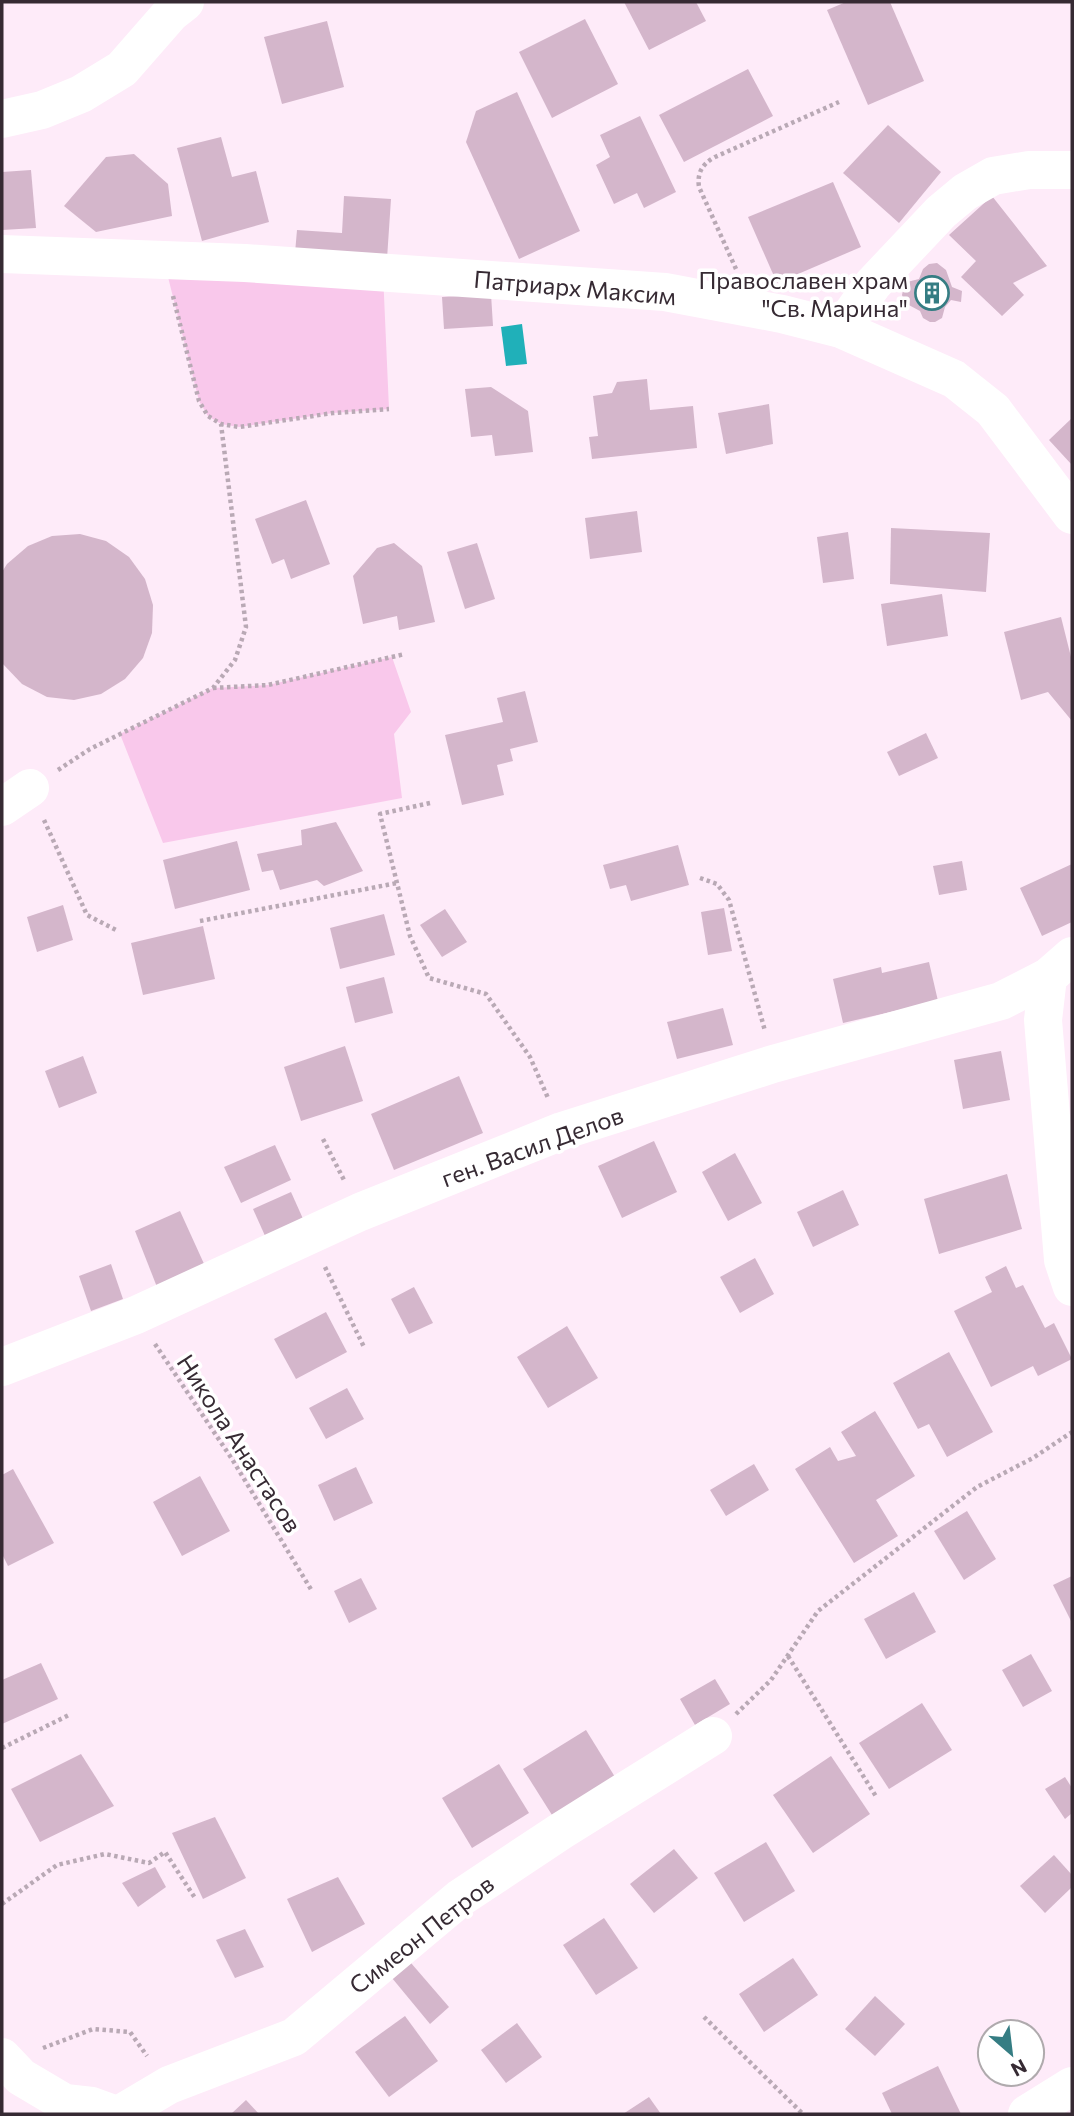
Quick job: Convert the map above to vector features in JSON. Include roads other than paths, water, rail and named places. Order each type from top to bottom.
[{"type":"street","points":[[2,118],[42,110],[81,94],[122,69],[171,13],[185,2]]},
{"type":"street","points":[[841,329],[873,284],[941,212],[965,192],[993,176],[1029,170],[1072,170]]},
{"type":"street","name":"Патриарх Максим","points":[[2,254],[245,263],[665,292],[754,308],[841,329],[954,379],[993,410],[1072,514]]},
{"type":"street","points":[[1060,967],[1042,1020],[1063,1260],[1072,1287]]},
{"type":"street","name":"ген. Васил Делов","points":[[2,1367],[136,1315],[360,1212],[562,1130],[774,1064],[1001,1001],[1060,967]]},
{"type":"street","name":"Симеон Петров","points":[[120,2114],[169,2085],[294,2037],[460,1898],[713,1736]]},
{"type":"street","points":[[4,2060],[21,2077],[65,2103],[92,2106],[114,2114]]},
{"type":"street","points":[[1027,2114],[1072,2087]]},
{"type":"water","points":[[522,324],[527,364],[506,366],[501,327]]},
{"type":"place","name":"Православен храм \"Св. Марина\"","points":[[932,293]]}]
